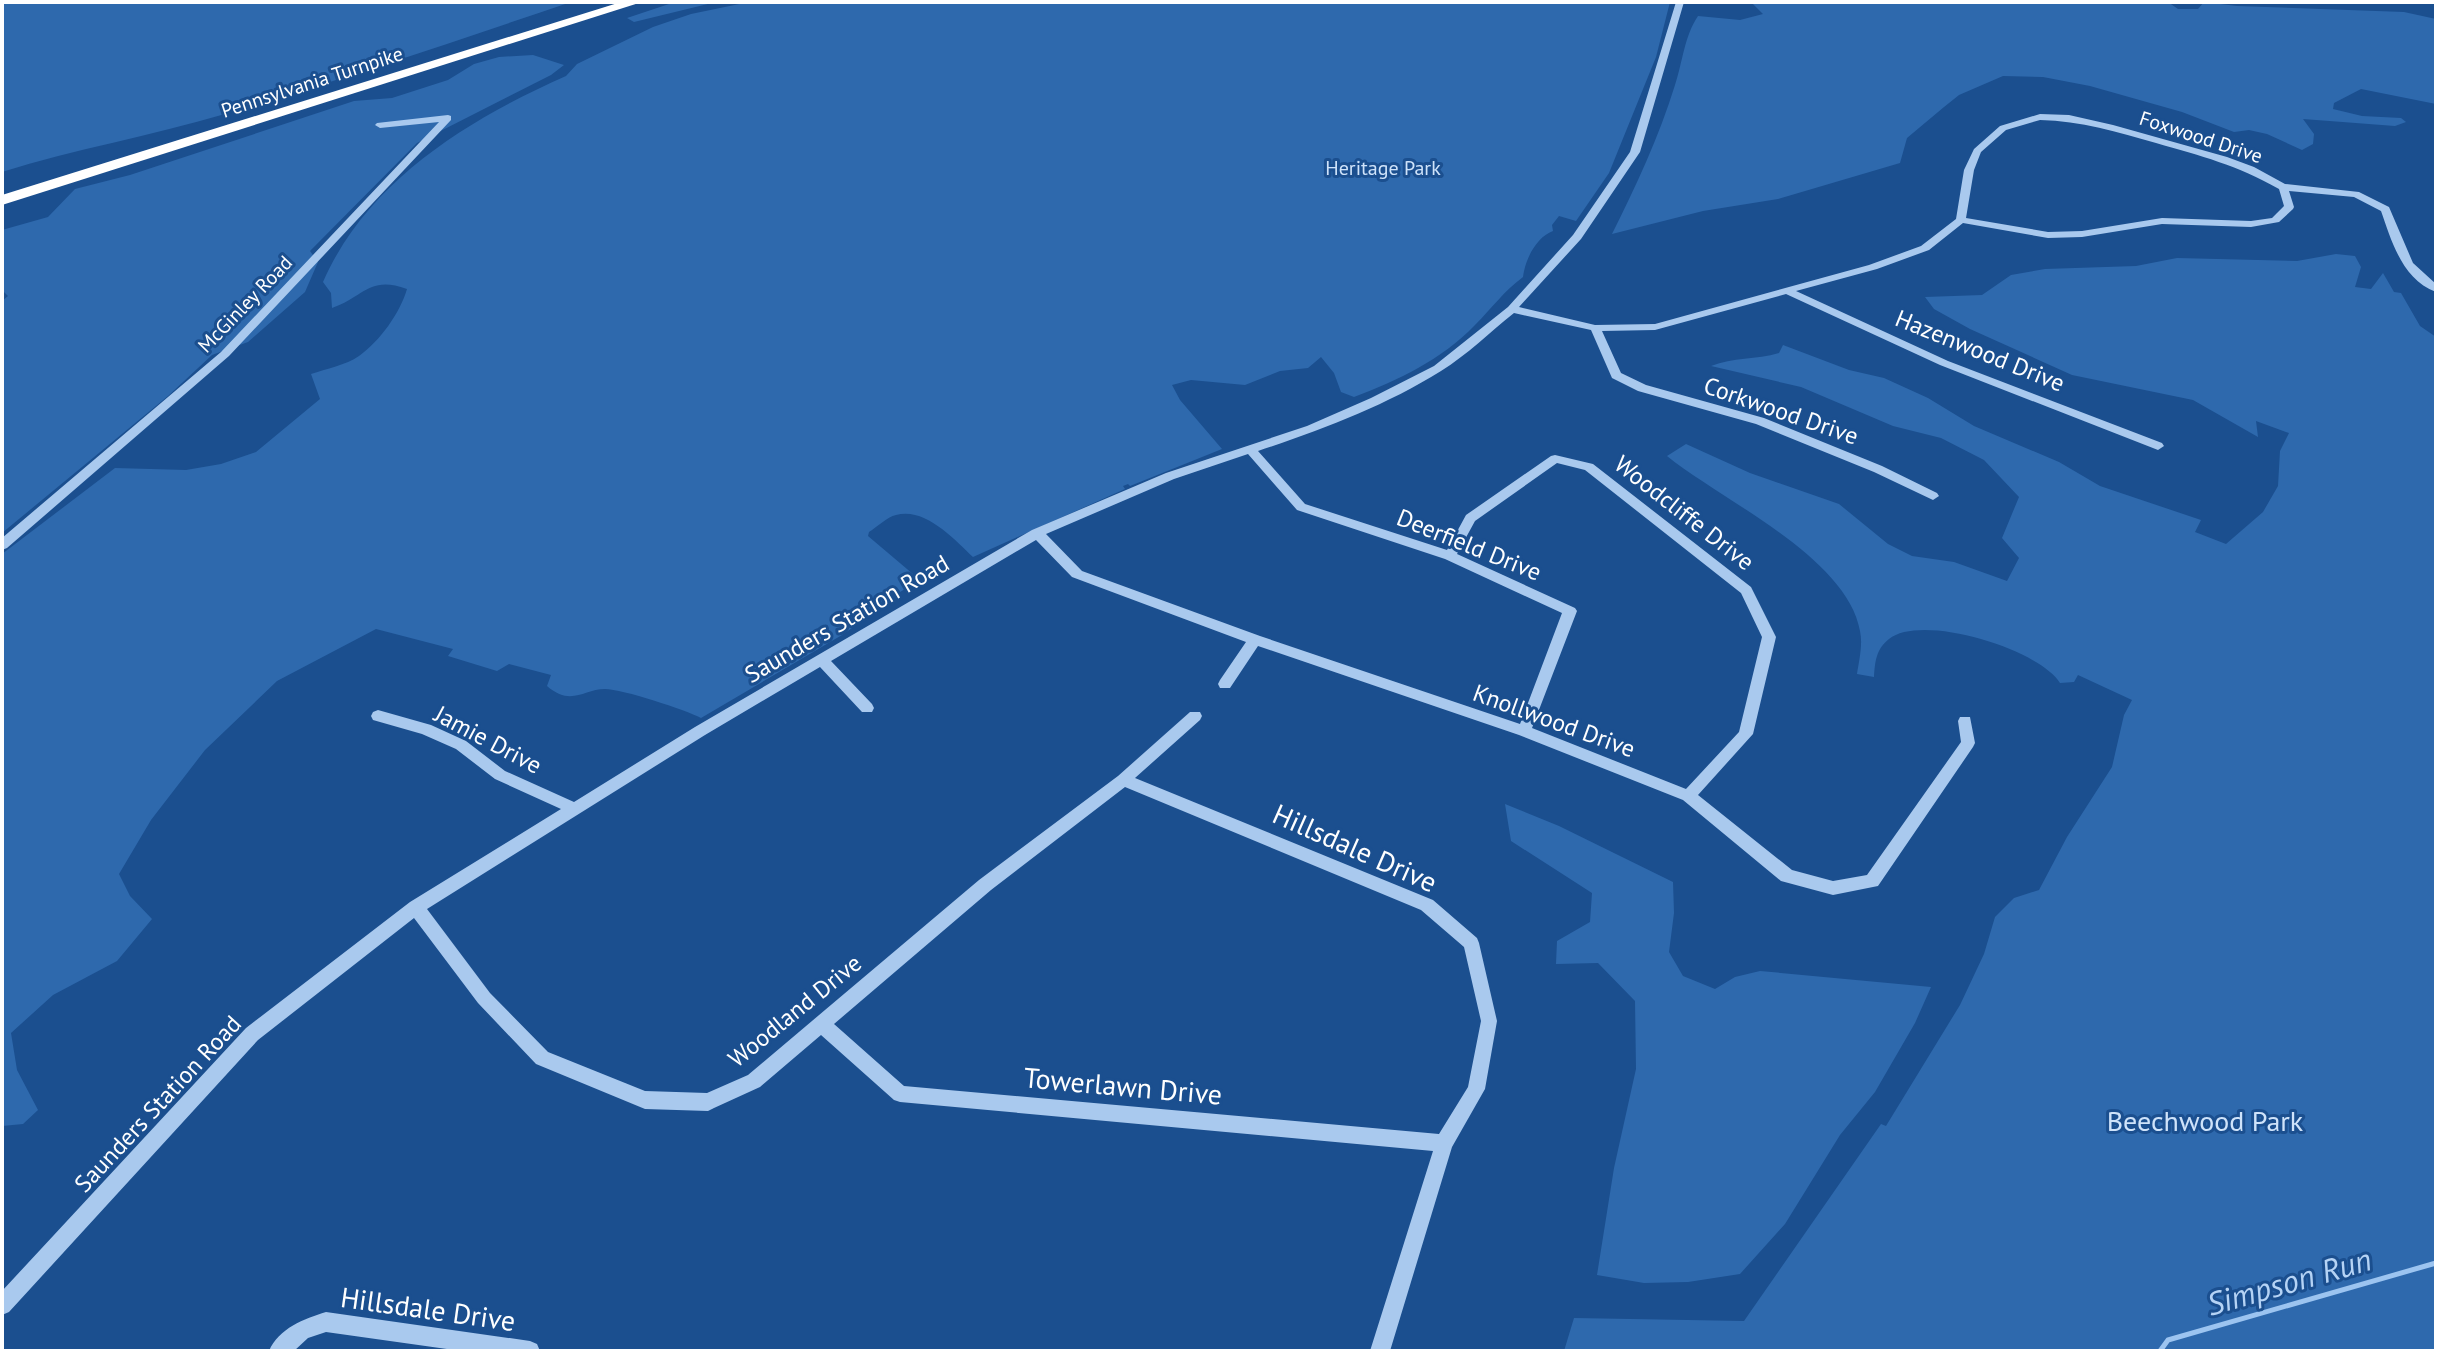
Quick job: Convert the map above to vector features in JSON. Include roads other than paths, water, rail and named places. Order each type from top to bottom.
[{"type":"highway","name":"Pennsylvania Turnpike","points":[[2,193],[612,2]]},
{"type":"highway","name":"Pennsylvania Turnpike","points":[[2,200],[635,2]]},
{"type":"street","name":"Saunders Station Road","points":[[2,1305],[252,1034],[416,907],[1037,533],[1170,476],[1311,429],[1426,374],[1512,309],[1577,237],[1635,152],[1680,2]]},
{"type":"street","name":"Foxwood Drive","points":[[2040,117],[2069,118],[2212,156],[2251,169],[2283,187],[2289,207],[2275,220],[2251,224],[2162,221],[2082,234],[2048,235],[1961,220],[1969,170],[1977,151],[2003,128],[2040,117]]},
{"type":"street","name":"McGinley Road","points":[[2,545],[225,354],[448,118],[380,125]]},
{"type":"street","points":[[2283,187],[2356,194],[2385,209],[2400,253],[2417,278],[2436,289]]},
{"type":"street","points":[[1512,309],[1595,328],[1655,327],[1873,267],[1925,248],[1961,220]]},
{"type":"street","name":"Hazenwood Drive","points":[[1787,291],[1944,363],[2158,446]]},
{"type":"street","name":"Corkwood Drive","points":[[1595,328],[1616,375],[1642,388],[1760,421],[1878,469],[1933,496]]},
{"type":"street","name":"Deerfield Drive","points":[[1250,449],[1301,507],[1450,556],[1570,611],[1524,731]]},
{"type":"street","name":"Woodcliffe Drive","points":[[1450,556],[1470,518],[1555,459],[1589,467],[1746,590],[1769,637],[1746,734],[1688,796]]},
{"type":"street","name":"Knollwood Drive","points":[[1037,533],[1077,574],[1255,640],[1524,731],[1688,796],[1787,876],[1833,888],[1872,881],[1968,743],[1965,721]]},
{"type":"street","points":[[1225,684],[1255,640]]},
{"type":"street","points":[[822,660],[867,708]]},
{"type":"street","name":"Jamie Drive","points":[[378,716],[426,729],[461,745],[500,775],[575,809]]},
{"type":"street","name":"Woodland Drive","points":[[416,907],[484,998],[542,1058],[645,1100],[708,1102],[754,1081],[985,885],[1123,780],[1195,716]]},
{"type":"street","name":"Hillsdale Drive","points":[[1123,780],[1427,905],[1471,943],[1489,1021],[1476,1089],[1444,1143],[1380,1351]]},
{"type":"street","name":"Towerlawn Drive","points":[[822,1024],[900,1094],[1444,1143]]},
{"type":"street","name":"Hillsdale Drive","points":[[279,1351],[302,1330],[326,1322],[530,1351]]},
{"type":"waterway","name":"Simpson Run","points":[[2160,1351],[2168,1340],[2436,1263]]},
{"type":"park label","name":"Heritage Park","points":[[1383,168]]},
{"type":"park label","name":"Beechwood Park","points":[[2205,1121]]}]
